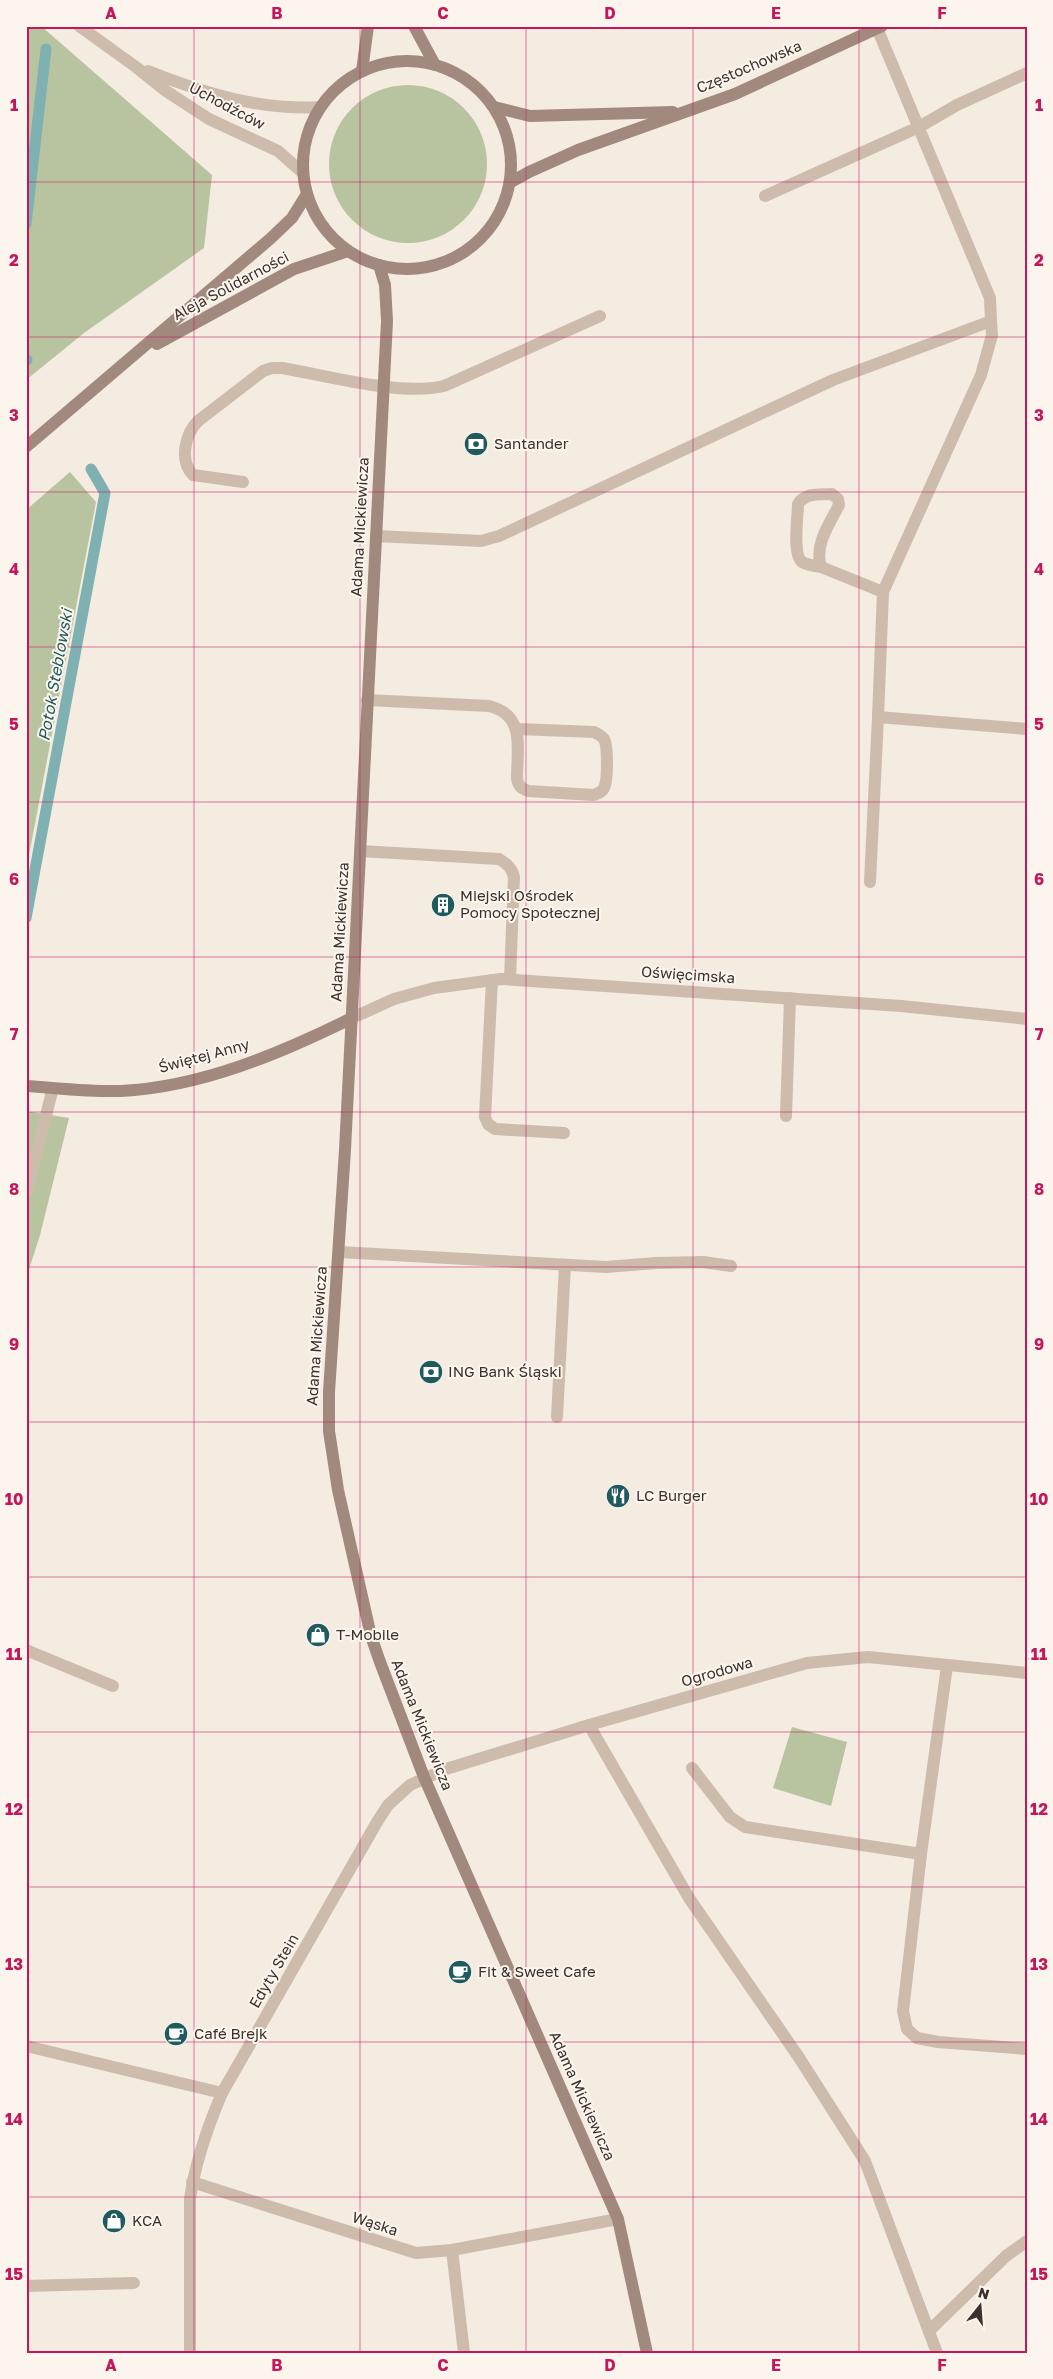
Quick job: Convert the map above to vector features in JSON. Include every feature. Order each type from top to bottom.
[{"type":"street","name":"Uchodźców","points":[[79,26],[136,66],[166,91],[209,119],[278,151],[303,173]]},
{"type":"street","points":[[362,71],[368,26]]},
{"type":"street","points":[[414,26],[435,64]]},
{"type":"street","points":[[870,882],[883,592],[981,375],[992,335],[990,298],[880,27]]},
{"type":"street","name":"Częstochowska","points":[[511,182],[578,150],[735,94],[880,27]]},
{"type":"street","points":[[398,61],[435,64],[458,74],[478,88],[494,107],[510,142],[511,182],[503,210],[486,234],[464,253],[437,266],[408,270],[379,266],[363,260],[348,251],[323,226],[307,194],[303,173],[306,142],[310,127],[321,107],[346,80],[362,71],[398,61]]},
{"type":"street","name":"Uchodźców","points":[[136,66],[202,91],[250,102],[294,109],[321,107]]},
{"type":"street","points":[[765,196],[919,126],[957,105],[1027,73]]},
{"type":"street","name":"Częstochowska","points":[[494,107],[530,116],[683,111]]},
{"type":"street","name":"Aleja Solidarności","points":[[31,443],[270,239],[292,218],[307,194]]},
{"type":"street","name":"Aleja Solidarności","points":[[132,357],[294,269],[348,251]]},
{"type":"street","name":"Adama Mickiewicza","points":[[379,266],[387,301],[384,386],[352,1018],[328,1411],[332,1452],[351,1551],[371,1636],[389,1688],[424,1778],[618,2219],[647,2353]]},
{"type":"street","points":[[243,482],[193,475],[187,469],[185,460],[188,435],[198,421],[263,371],[272,368],[282,368],[415,390],[444,386],[600,316]]},
{"type":"street","points":[[376,536],[482,541],[499,536],[833,380],[992,322]]},
{"type":"street","points":[[821,567],[818,558],[819,547],[839,504],[838,499],[832,494],[802,497],[798,504],[796,550],[798,558],[804,563],[821,567],[883,592]]},
{"type":"street","points":[[367,700],[499,708],[507,714],[518,729],[517,778],[518,784],[523,789],[528,791],[594,795],[600,793],[604,788],[606,782],[607,746],[600,735],[594,732],[518,729]]},
{"type":"street","points":[[878,717],[1027,729]]},
{"type":"street","points":[[360,851],[499,859],[506,864],[512,870],[514,877],[510,979]]},
{"type":"street","name":"Oświęcimska","points":[[352,1018],[418,992],[446,986],[510,979],[900,1006],[1027,1019]]},
{"type":"street","points":[[492,980],[485,1117],[488,1124],[495,1129],[564,1133]]},
{"type":"street","points":[[786,1116],[790,998]]},
{"type":"street","name":"Świętej Anny","points":[[26,1086],[121,1091],[181,1082],[266,1056],[352,1018]]},
{"type":"street","points":[[26,1193],[53,1088]]},
{"type":"street","points":[[339,1252],[606,1267],[703,1262],[731,1266]]},
{"type":"street","points":[[557,1417],[565,1265]]},
{"type":"street","points":[[26,1650],[113,1686]]},
{"type":"street","name":"Ogrodowa","points":[[424,1778],[590,1725],[807,1663],[868,1657],[1027,1673]]},
{"type":"street","points":[[947,1666],[921,1854],[903,2011],[907,2029],[916,2038],[938,2042],[1027,2049]]},
{"type":"street","points":[[590,1725],[689,1898],[798,2056],[865,2161],[936,2353]]},
{"type":"street","points":[[692,1768],[730,1817],[745,1827],[921,1854]]},
{"type":"street","name":"Edyty Stein","points":[[190,2353],[189,2222],[192,2182],[222,2093],[377,1822],[398,1794],[424,1778]]},
{"type":"street","points":[[26,2046],[222,2093]]},
{"type":"street","name":"Wąska","points":[[192,2182],[402,2250],[430,2253],[618,2219]]},
{"type":"street","points":[[929,2331],[1006,2256],[1027,2241]]},
{"type":"street","points":[[452,2250],[464,2353]]},
{"type":"street","points":[[26,2286],[134,2283]]},
{"type":"green space","points":[[26,26],[41,26],[212,175],[204,248],[84,333],[26,380]]},
{"type":"green space","points":[[408,85],[438,91],[464,108],[481,134],[487,164],[481,194],[464,220],[438,237],[408,243],[378,237],[352,220],[335,194],[329,164],[335,134],[352,108],[378,91]]},
{"type":"green space","points":[[70,472],[96,502],[26,871],[26,510]]},
{"type":"green space","points":[[26,1111],[69,1118],[40,1235],[26,1279]]},
{"type":"green space","points":[[792,1727],[847,1742],[831,1806],[773,1788]]},
{"type":"waterway","name":"Potok Steblowski","points":[[26,224],[46,49]]},
{"type":"waterway","name":"Potok Steblowski","points":[[26,918],[105,493],[91,469]]},
{"type":"place","name":"Santander","points":[[476,444]]},
{"type":"place","name":"Miejski Ośrodek Pomocy Społecznej","points":[[443,905]]},
{"type":"place","name":"ING Bank Śląski","points":[[431,1372]]},
{"type":"place","name":"LC Burger","points":[[618,1496]]},
{"type":"place","name":"T-Mobile","points":[[318,1635]]},
{"type":"place","name":"Fit & Sweet Cafe","points":[[460,1972]]},
{"type":"place","name":"Café Brejk","points":[[176,2034]]},
{"type":"place","name":"KCA","points":[[114,2221]]}]
